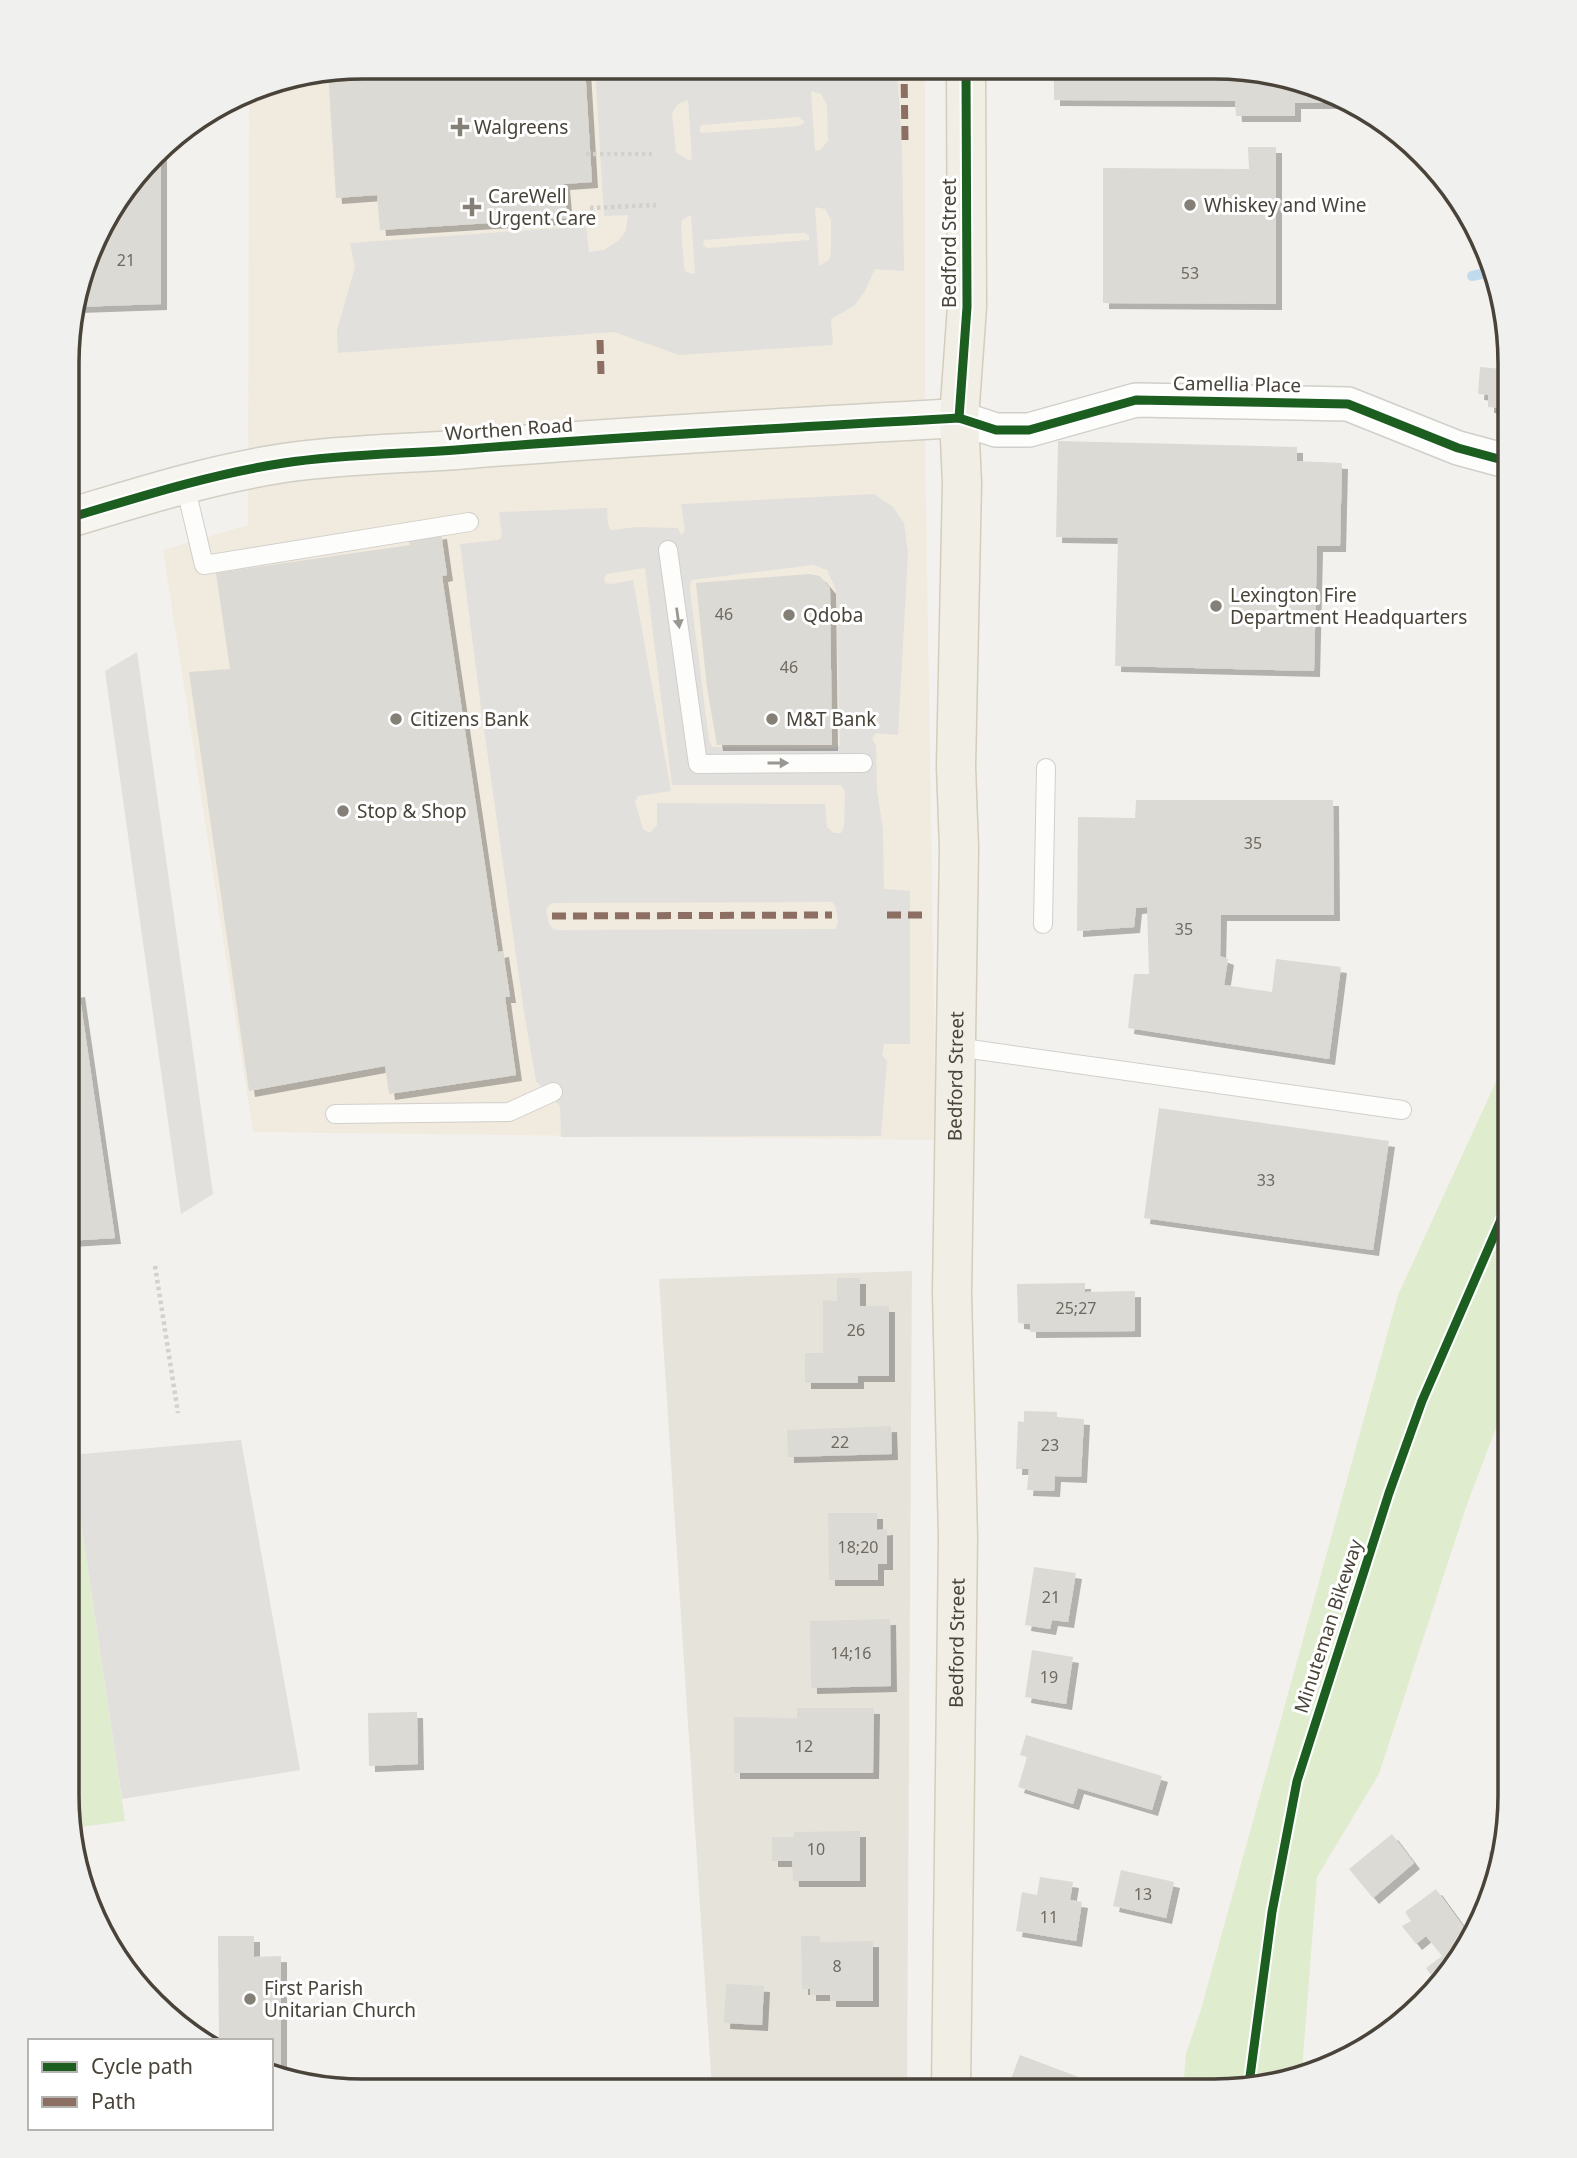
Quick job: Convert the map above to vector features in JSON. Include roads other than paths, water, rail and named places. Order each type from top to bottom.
[{"type":"main road","name":"Bedford Street","points":[[953,2079],[958,1549],[952,1293],[958,862],[956,767],[962,483],[959,418],[967,307],[967,79]]},
{"type":"main road","name":"Worthen Road","points":[[79,515],[185,485],[281,464],[333,457],[399,455],[647,436],[959,418]]},
{"type":"street","name":"Camellia Place","points":[[959,418],[996,430],[1029,430],[1136,400],[1348,404],[1458,448],[1498,459]]},
{"type":"lane","points":[[185,485],[204,565],[469,522]]},
{"type":"lane","points":[[668,550],[698,764],[863,762]]},
{"type":"lane","points":[[1043,923],[1046,768]]},
{"type":"lane","points":[[956,1047],[1402,1110]]},
{"type":"lane","points":[[335,1114],[509,1112],[553,1092]]},
{"type":"waterway","points":[[1472,276],[1484,273]]},
{"type":"place","name":"Walgreens","points":[[460,127]]},
{"type":"place","name":"Whiskey and Wine","points":[[1190,205]]},
{"type":"place","name":"CareWell Urgent Care","points":[[472,207]]},
{"type":"place","name":"Lexington Fire Department Headquarters","points":[[1216,606]]},
{"type":"place","name":"Qdoba","points":[[789,615]]},
{"type":"place","name":"Citizens Bank","points":[[396,719]]},
{"type":"place","name":"M&T Bank","points":[[772,719]]},
{"type":"place","name":"Stop & Shop","points":[[343,811]]},
{"type":"place","name":"First Parish Unitarian Church","points":[[250,1999]]}]
